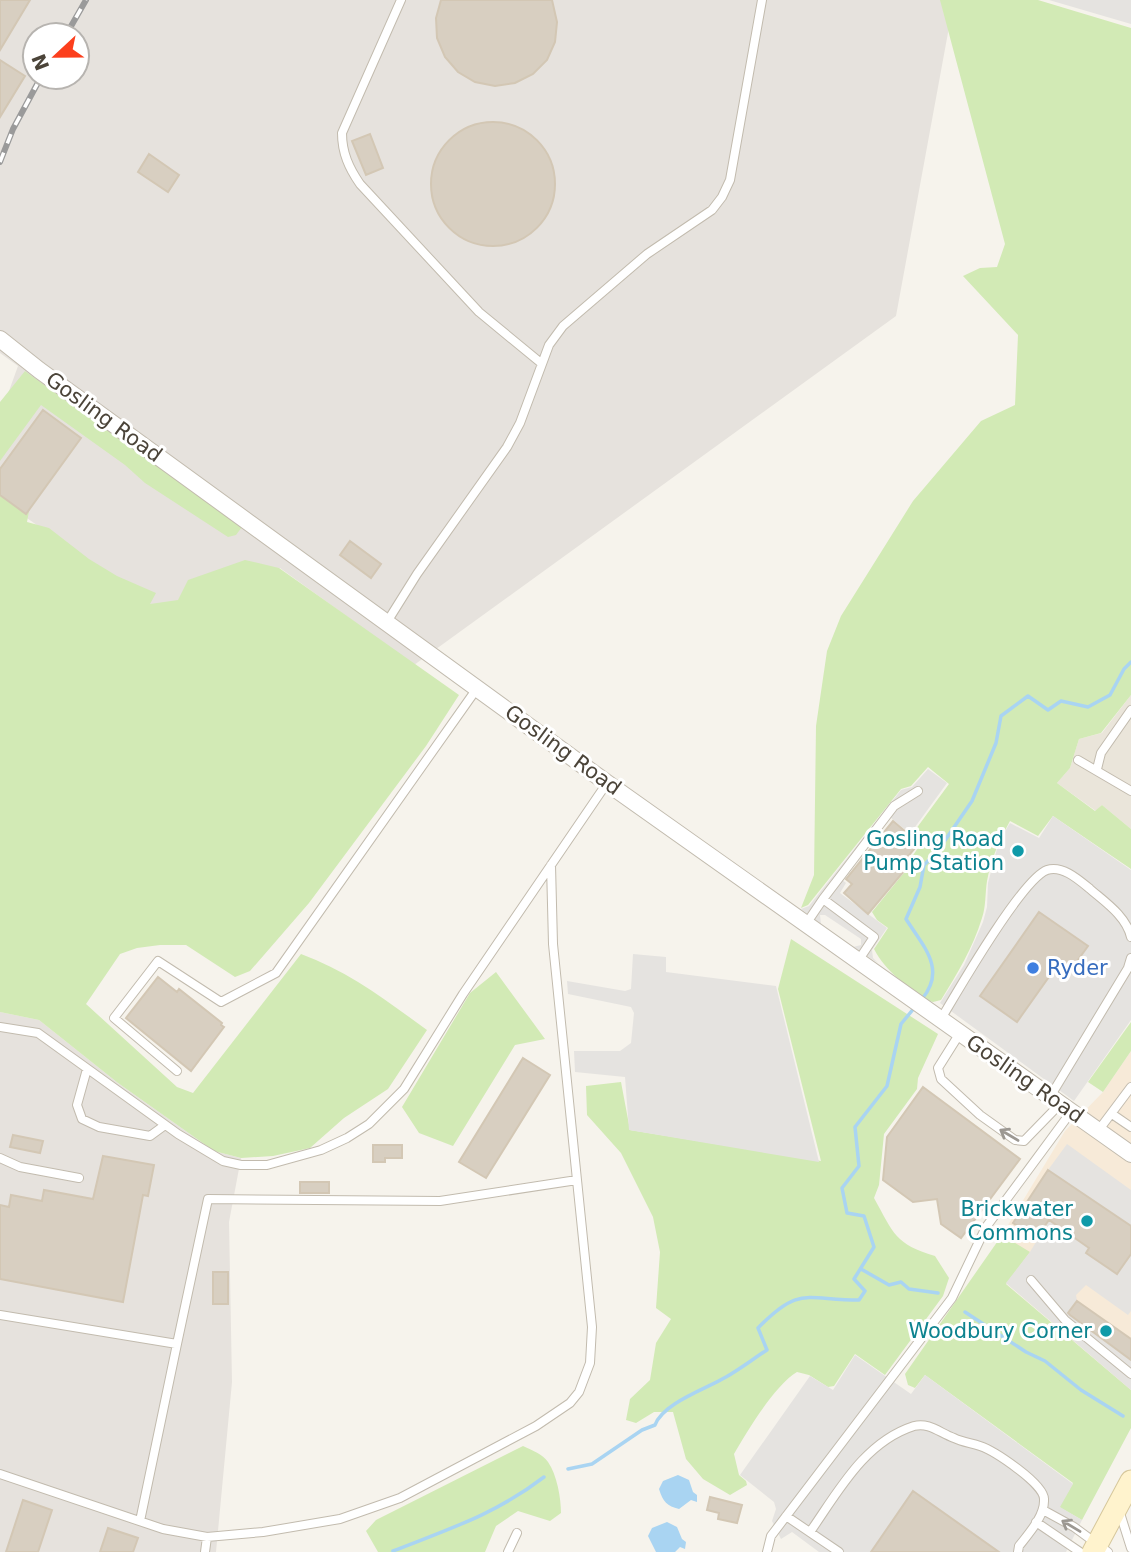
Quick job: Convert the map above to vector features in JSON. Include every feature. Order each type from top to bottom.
[{"type":"main road","points":[[1095,1550],[1131,1481]]},
{"type":"street","name":"Gosling Road","points":[[0,339],[607,783],[1131,1154]]},
{"type":"lane","points":[[401,0],[342,134],[342,147],[349,168],[360,184],[479,312],[541,363]]},
{"type":"lane","points":[[387,622],[417,574],[507,447],[520,423],[549,345],[563,326],[647,254],[712,210],[722,197],[730,180],[762,0]]},
{"type":"lane","points":[[177,1071],[114,1018],[151,970],[159,961],[221,1002],[276,973],[478,687]]},
{"type":"lane","points":[[1097,769],[1101,752],[1130,715]]},
{"type":"lane","points":[[1078,760],[1131,791]]},
{"type":"lane","points":[[0,1027],[37,1033],[165,1125],[223,1161],[241,1165],[267,1165],[321,1150],[369,1124],[404,1089],[463,994],[607,783]]},
{"type":"lane","points":[[806,924],[894,806],[918,791]]},
{"type":"lane","points":[[0,1474],[163,1529],[207,1537],[303,1527],[340,1519],[400,1498],[536,1426],[570,1403],[585,1380],[590,1363],[592,1327],[553,944],[551,865]]},
{"type":"lane","points":[[941,1020],[991,937],[1037,875],[1049,869],[1063,871],[1079,880],[1115,910],[1130,930],[1131,937]]},
{"type":"lane","points":[[823,899],[874,937],[858,961]]},
{"type":"lane","points":[[766,1552],[771,1536],[952,1298],[986,1227],[1060,1104],[1131,958]]},
{"type":"lane","points":[[960,1033],[938,1068],[941,1079],[1014,1140],[1024,1141],[1060,1104]]},
{"type":"lane","points":[[87,1069],[77,1105],[82,1119],[99,1127],[150,1136],[165,1125]]},
{"type":"lane","points":[[1098,1131],[1131,1087]]},
{"type":"lane","points":[[1111,1114],[1131,1128]]},
{"type":"lane","points":[[0,1158],[20,1167],[79,1178]]},
{"type":"lane","points":[[140,1521],[208,1199],[440,1201],[577,1180]]},
{"type":"lane","points":[[1031,1280],[1065,1320],[1131,1374]]},
{"type":"lane","points":[[0,1315],[177,1344]]},
{"type":"lane","points":[[810,1532],[858,1465],[883,1443],[916,1425],[925,1425],[991,1451],[1037,1484],[1045,1496],[1043,1510],[1019,1546],[1018,1552]]},
{"type":"lane","points":[[1118,1504],[1131,1548]]},
{"type":"lane","points":[[1043,1510],[1074,1527],[1095,1550]]},
{"type":"lane","points":[[786,1516],[839,1552]]},
{"type":"lane","points":[[1036,1522],[1095,1550]]},
{"type":"lane","points":[[508,1552],[517,1533]]},
{"type":"lane","points":[[205,1552],[207,1537]]},
{"type":"shaded area","points":[[0,0],[954,0],[896,316],[414,665],[280,568],[181,627],[0,499],[0,416],[18,366],[0,353]]},
{"type":"shaded area","points":[[1049,0],[1131,0],[1131,24]]},
{"type":"shaded area","points":[[1131,695],[1131,829],[1102,805],[1096,811],[1057,783],[1070,768],[1079,739],[1102,733]]},
{"type":"shaded area","points":[[928,769],[947,783],[910,834],[890,817],[840,878],[846,883],[840,893],[887,928],[872,950],[873,958],[878,963],[853,947],[861,945],[861,939],[825,915],[820,915],[821,924],[801,909],[809,906],[901,790],[912,787]]},
{"type":"shaded area","points":[[1053,816],[1131,870],[1131,1020],[1074,1101],[940,1003],[964,965],[983,922],[988,883],[998,845],[1005,831],[1010,823],[1039,838]]},
{"type":"shaded area","points":[[633,954],[666,957],[666,972],[776,986],[819,1162],[629,1130],[625,1077],[575,1072],[574,1051],[620,1051],[631,1043],[634,1013],[631,1007],[568,994],[567,981],[625,991],[631,989]]},
{"type":"shaded area","points":[[0,1012],[39,1020],[118,1083],[214,1151],[241,1158],[229,1222],[232,1382],[216,1552],[0,1552]]},
{"type":"shaded area","points":[[1131,1051],[1131,1390],[1006,1283],[999,1240],[1065,1131],[1103,1092]]},
{"type":"shaded area","points":[[1067,1144],[1131,1190],[1131,1226],[1048,1170]]},
{"type":"shaded area","points":[[1049,1220],[1089,1248],[1086,1253],[1117,1274],[1131,1254],[1131,1311],[1128,1315],[1086,1285],[1076,1295],[1077,1301],[1068,1314],[1131,1360],[1131,1390],[1006,1283],[1030,1252]]},
{"type":"shaded area","points":[[855,1355],[911,1394],[925,1375],[1073,1484],[1060,1507],[1082,1520],[1066,1552],[819,1552],[792,1532],[781,1539],[772,1521],[776,1509],[774,1502],[740,1475],[810,1376],[833,1390]]},
{"type":"green space","points":[[940,0],[1038,0],[1131,28],[1131,695],[1101,733],[1079,739],[1070,768],[1057,783],[1095,811],[1102,805],[1131,829],[1131,869],[1053,816],[1038,836],[1010,821],[991,865],[983,913],[974,940],[941,1000],[933,1002],[926,1000],[904,983],[879,957],[874,949],[888,928],[877,920],[872,912],[907,869],[905,867],[922,842],[913,833],[949,784],[928,767],[911,786],[901,789],[808,905],[801,908],[814,875],[816,726],[827,651],[841,616],[913,501],[981,421],[1015,405],[1018,335],[963,276],[980,268],[997,267],[1005,244]]},
{"type":"green space","points":[[25,371],[242,527],[236,535],[228,537],[145,483],[125,465],[41,405],[0,461],[0,402]]},
{"type":"green space","points":[[0,486],[29,511],[27,522],[49,528],[89,559],[117,576],[156,593],[150,604],[178,600],[188,580],[245,560],[279,568],[459,695],[426,746],[309,903],[250,971],[235,977],[186,945],[137,948],[120,954],[86,1004],[177,1087],[193,1093],[301,954],[351,978],[427,1030],[388,1089],[344,1118],[310,1148],[273,1156],[241,1158],[214,1151],[118,1083],[39,1020],[0,1012]]},
{"type":"green space","points":[[791,939],[938,1034],[918,1078],[917,1089],[884,1134],[879,1185],[874,1198],[897,1236],[911,1247],[935,1256],[949,1278],[943,1296],[885,1375],[855,1354],[834,1386],[828,1387],[809,1375],[797,1372],[789,1378],[762,1409],[734,1454],[739,1475],[747,1485],[730,1495],[703,1479],[686,1459],[673,1412],[654,1412],[636,1423],[626,1420],[630,1399],[650,1380],[656,1343],[671,1319],[656,1308],[660,1252],[653,1217],[621,1153],[587,1115],[586,1086],[621,1082],[630,1130],[821,1161],[778,989]]},
{"type":"green space","points":[[496,972],[545,1039],[515,1045],[453,1146],[419,1133],[402,1107],[470,993]]},
{"type":"green space","points":[[1131,1022],[1131,1051],[1103,1092],[1088,1082]]},
{"type":"green space","points":[[1002,1235],[1030,1252],[1006,1284],[1131,1390],[1131,1428],[1082,1520],[1059,1507],[1073,1483],[925,1375],[915,1388],[908,1385],[905,1374]]},
{"type":"green space","points":[[523,1446],[537,1452],[551,1467],[558,1487],[561,1513],[550,1521],[518,1511],[496,1526],[485,1552],[378,1552],[366,1531],[376,1520]]},
{"type":"water","points":[[678,1475],[689,1480],[693,1492],[697,1495],[697,1502],[691,1500],[679,1509],[666,1503],[659,1489],[663,1481]]},
{"type":"water","points":[[667,1522],[677,1527],[686,1542],[685,1549],[680,1547],[675,1552],[656,1552],[648,1536],[652,1528]]},
{"type":"building","points":[[0,0],[30,0],[0,50]]},
{"type":"building","points":[[441,0],[552,0],[557,22],[555,42],[547,60],[533,74],[515,83],[495,86],[475,82],[458,72],[445,57],[437,38],[436,18]]},
{"type":"building","points":[[0,60],[21,73],[21,83],[0,117]]},
{"type":"building","points":[[493,122],[517,127],[536,141],[550,160],[555,184],[550,208],[536,227],[517,241],[493,246],[469,241],[450,227],[436,208],[431,184],[436,160],[450,141],[469,127]]},
{"type":"building","points":[[370,134],[383,168],[366,175],[352,141]]},
{"type":"building","points":[[149,154],[179,175],[168,192],[138,172]]},
{"type":"building","points":[[43,410],[81,438],[26,514],[0,495],[0,469]]},
{"type":"building","points":[[350,541],[381,564],[371,578],[340,555]]},
{"type":"building","points":[[893,821],[919,843],[900,866],[905,870],[868,914],[844,893],[852,884],[846,879]]},
{"type":"building","points":[[1039,912],[1088,946],[1067,975],[1056,967],[1017,1022],[980,996]]},
{"type":"building","points":[[158,977],[177,992],[179,989],[224,1027],[191,1071],[126,1018]]},
{"type":"building","points":[[523,1058],[550,1075],[486,1178],[459,1162]]},
{"type":"building","points":[[923,1087],[1020,1159],[961,1238],[941,1224],[937,1199],[913,1202],[883,1180],[887,1137]]},
{"type":"building","points":[[13,1135],[43,1141],[40,1153],[10,1147]]},
{"type":"building","points":[[373,1145],[402,1145],[402,1158],[385,1158],[385,1162],[373,1162]]},
{"type":"building","points":[[103,1156],[154,1165],[148,1196],[143,1195],[123,1302],[0,1279],[0,1205],[9,1207],[11,1195],[42,1201],[44,1190],[93,1199]]},
{"type":"building","name":"Brickwater Commons","points":[[1048,1170],[1131,1226],[1131,1254],[1117,1274],[1086,1253],[1089,1248],[1049,1220],[1036,1238],[1013,1223]]},
{"type":"building","points":[[300,1182],[329,1182],[329,1193],[300,1193]]},
{"type":"building","points":[[213,1272],[228,1272],[228,1304],[213,1304]]},
{"type":"building","name":"Woodbury Corner","points":[[1077,1301],[1131,1339],[1131,1360],[1068,1313]]},
{"type":"building","points":[[913,1491],[999,1552],[871,1552]]},
{"type":"building","points":[[710,1497],[742,1505],[737,1523],[718,1519],[719,1513],[707,1510]]},
{"type":"building","points":[[23,1500],[52,1510],[38,1552],[6,1552]]},
{"type":"building","points":[[108,1528],[138,1538],[133,1552],[100,1552]]},
{"type":"waterway","points":[[922,999],[929,988],[932,968],[925,948],[906,919],[920,887],[924,865],[937,852],[972,801],[996,743],[1001,716],[1028,696],[1048,710],[1061,701],[1088,707],[1110,695],[1124,669],[1131,662]]},
{"type":"waterway","points":[[568,1469],[592,1464],[642,1430],[655,1425],[676,1403],[726,1377],[767,1350],[758,1328],[784,1305],[804,1298],[859,1300],[865,1291],[854,1279],[874,1247],[864,1216],[847,1213],[842,1188],[859,1166],[855,1127],[887,1086],[901,1024],[915,1007]]},
{"type":"waterway","points":[[861,1269],[889,1285],[901,1282],[909,1289],[938,1293]]},
{"type":"waterway","points":[[965,1312],[1026,1352],[1045,1361],[1081,1390],[1123,1416]]},
{"type":"waterway","points":[[393,1551],[490,1511],[544,1477]]},
{"type":"railway","points":[[74,21],[86,0]]},
{"type":"railway","points":[[0,162],[13,129],[33,91]]},
{"type":"place","name":"Gosling Road Pump Station","points":[[1018,851]]},
{"type":"place","name":"Ryder","points":[[1033,968]]},
{"type":"place","name":"Brickwater Commons","points":[[1087,1221]]},
{"type":"place","name":"Woodbury Corner","points":[[1106,1331]]}]
